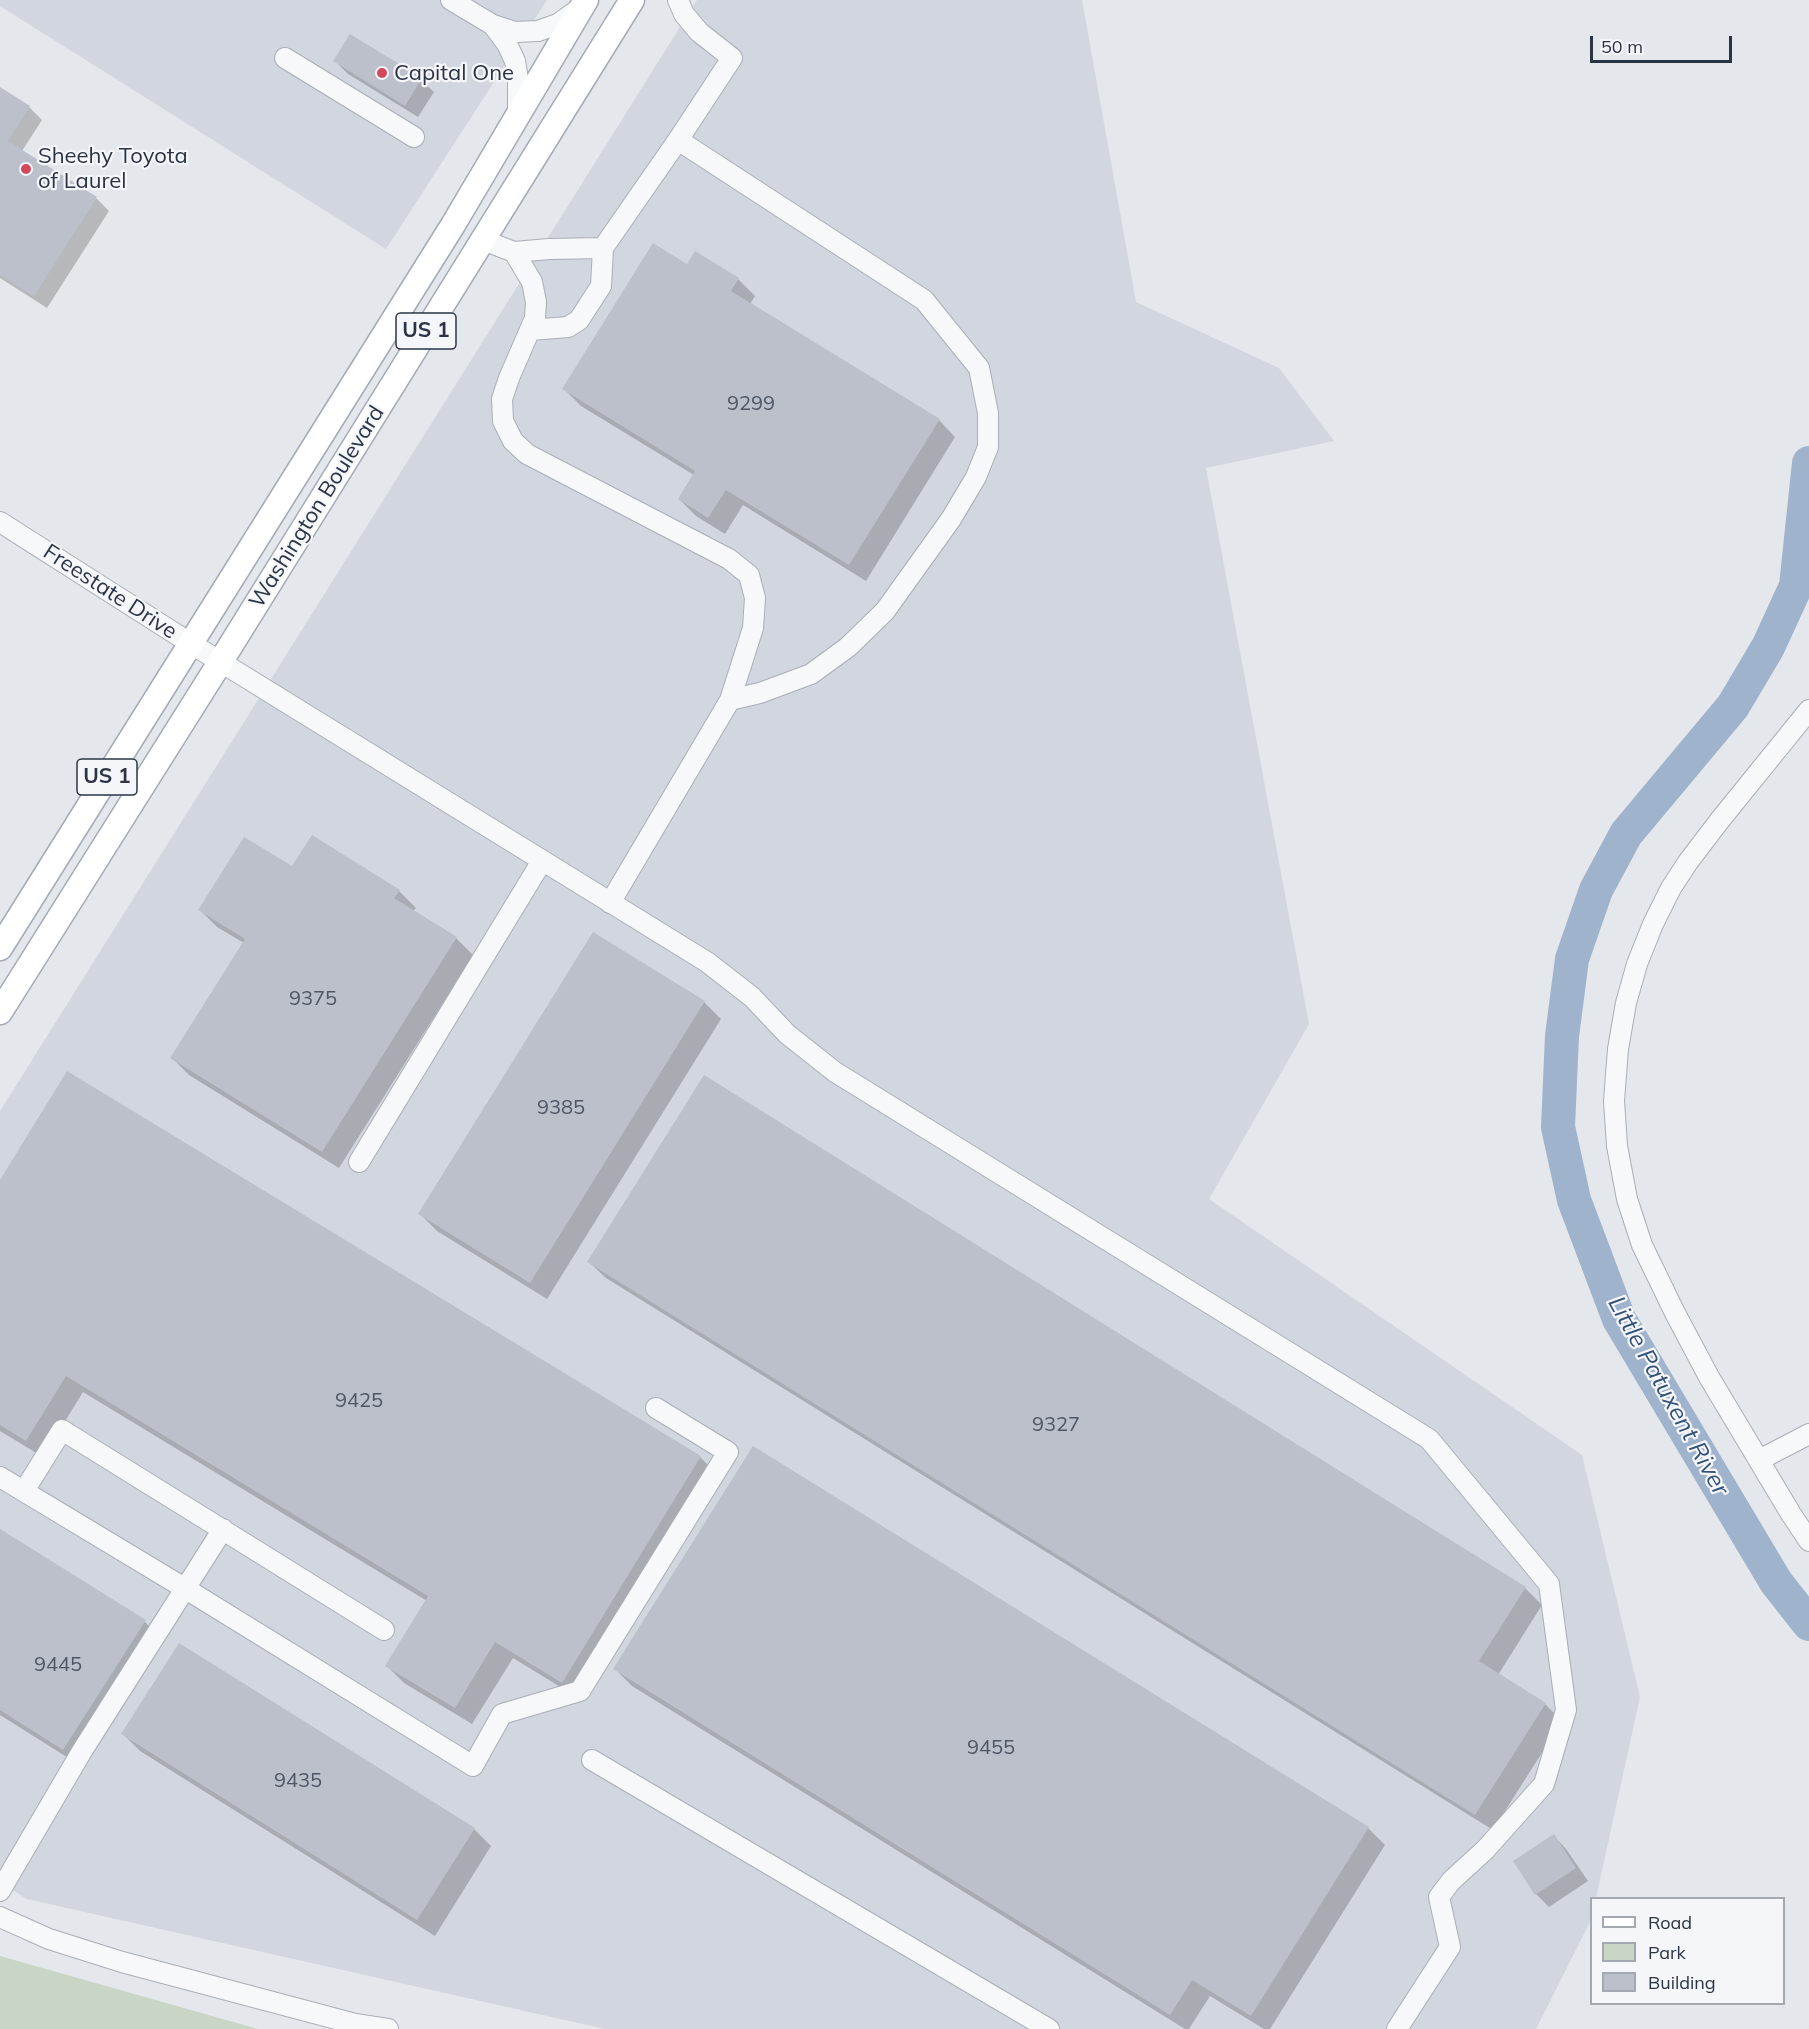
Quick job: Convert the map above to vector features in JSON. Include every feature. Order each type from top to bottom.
[{"type":"main road","name":"Washington Boulevard","points":[[0,1012],[632,0]]},
{"type":"main road","name":"Washington Boulevard","points":[[0,948],[453,225],[584,4]]},
{"type":"street","points":[[451,0],[493,26],[515,32],[538,32],[558,24],[584,4]]},
{"type":"street","points":[[531,330],[568,327],[579,320],[601,286],[603,248],[732,58],[699,32],[684,14],[678,0]]},
{"type":"street","points":[[493,26],[507,44],[514,61],[519,88],[518,115]]},
{"type":"street","points":[[285,58],[414,137]]},
{"type":"street","points":[[678,140],[924,300],[979,368],[988,413],[988,447],[976,477],[951,519],[885,611],[848,647],[811,674],[760,693],[730,700]]},
{"type":"street","points":[[483,240],[514,252],[603,248]]},
{"type":"street","points":[[514,252],[532,282],[536,302],[535,318],[531,330],[502,399],[503,421],[513,441],[527,454],[729,559],[749,575],[755,598],[753,628],[730,700],[610,903]]},
{"type":"street","name":"Freestate Drive","points":[[0,522],[190,643],[707,962],[752,997],[787,1034],[834,1072],[1429,1438],[1549,1584],[1566,1710],[1544,1784],[1485,1850],[1451,1881],[1439,1897],[1450,1947],[1397,2029]]},
{"type":"street","points":[[1809,710],[1689,862],[1671,888],[1653,924],[1637,964],[1626,1003],[1618,1049],[1614,1101],[1617,1146],[1627,1199],[1642,1245],[1709,1377],[1809,1541]]},
{"type":"street","points":[[359,1162],[542,861]]},
{"type":"street","points":[[0,1477],[186,1588],[473,1766],[502,1714],[580,1691],[728,1452],[656,1408]]},
{"type":"street","points":[[24,1491],[62,1430],[384,1630]]},
{"type":"street","points":[[1759,1460],[1809,1434]]},
{"type":"street","points":[[0,1891],[82,1750],[223,1530]]},
{"type":"street","points":[[592,1760],[1049,2029]]},
{"type":"street","points":[[0,1917],[49,1939],[122,1962],[355,2024],[388,2029]]},
{"type":"shaded area","points":[[0,0],[547,0],[386,249],[0,6]]},
{"type":"shaded area","points":[[697,0],[1082,0],[1136,302],[1279,368],[1334,441],[1206,468],[1309,1024],[1209,1199],[1582,1455],[1640,1697],[1596,1897],[1590,1897],[1590,1922],[1536,2029],[605,2029],[27,1899],[0,1882],[0,1111]]},
{"type":"green space","points":[[0,1956],[258,2029],[0,2029]]},
{"type":"building","points":[[350,34],[422,78],[405,106],[333,61]]},
{"type":"building","name":"Sheehy Toyota of Laurel","points":[[0,87],[30,106],[8,141],[97,197],[34,296],[0,275]]},
{"type":"building","points":[[653,243],[687,264],[695,251],[739,278],[731,291],[940,419],[849,565],[726,490],[708,518],[678,499],[695,471],[562,389]]},
{"type":"building","points":[[312,835],[400,890],[394,898],[457,937],[322,1152],[170,1058],[245,939],[198,910],[244,837],[292,866]]},
{"type":"building","points":[[593,932],[705,1001],[530,1283],[418,1214]]},
{"type":"building","points":[[67,1071],[701,1456],[562,1683],[495,1642],[455,1708],[385,1666],[428,1596],[66,1376],[26,1441],[0,1425],[0,1180]]},
{"type":"building","points":[[704,1075],[1526,1587],[1479,1661],[1546,1703],[1475,1815],[587,1262]]},
{"type":"building","points":[[753,1446],[1369,1827],[1251,2016],[1192,1980],[1170,2015],[613,1669]]},
{"type":"building","points":[[0,1529],[146,1620],[63,1750],[0,1710]]},
{"type":"building","points":[[179,1643],[475,1828],[417,1920],[121,1734]]},
{"type":"building","points":[[1554,1834],[1576,1868],[1535,1895],[1513,1861]]},
{"type":"waterway","name":"Little Patuxent River","points":[[1809,463],[1796,586],[1768,647],[1733,706],[1626,834],[1596,890],[1572,959],[1562,1036],[1558,1127],[1574,1200],[1619,1319],[1776,1582],[1809,1624]]},
{"type":"place","name":"Capital One","points":[[382,73]]},
{"type":"place","name":"Sheehy Toyota of Laurel","points":[[26,169]]}]
